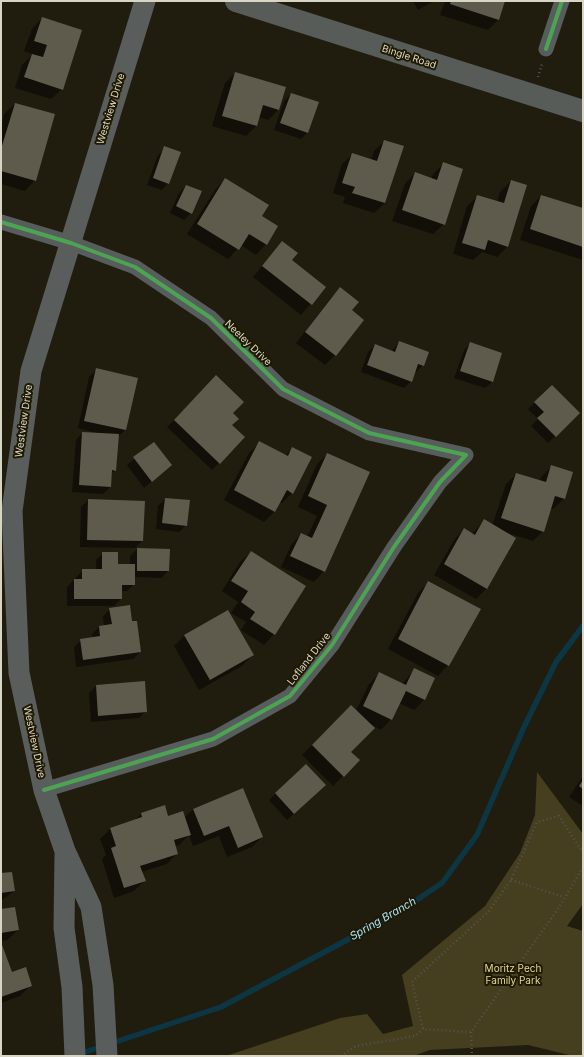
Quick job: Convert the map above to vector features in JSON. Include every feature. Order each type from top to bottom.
[{"type":"main road","name":"Westview Drive","points":[[107,1056],[103,985],[92,906],[65,851],[44,790],[19,674],[6,509],[31,371],[145,1]]},
{"type":"main road","name":"Bingle Road","points":[[236,1],[583,111]]},
{"type":"main road","name":"Westview Drive","points":[[65,851],[64,928],[72,987],[75,1056]]},
{"type":"street","points":[[547,48],[562,1]]},
{"type":"street","name":"Neeley Drive","points":[[1,222],[71,243],[135,267],[211,318],[283,389],[369,433],[466,455]]},
{"type":"street","name":"Lofland Drive","points":[[44,790],[213,739],[290,696],[332,645],[394,547],[440,482],[466,455]]},
{"type":"path","points":[[532,96],[547,48]]},
{"type":"path","points":[[423,1029],[412,982],[489,911],[511,880],[537,822],[559,816],[583,853]]},
{"type":"path","points":[[472,1056],[471,1032],[583,867]]},
{"type":"path","points":[[511,880],[564,897]]},
{"type":"path","points":[[341,1056],[356,1046],[415,1036],[423,1029],[471,1032]]},
{"type":"green space","name":"Moritz Pech Family Park","points":[[537,772],[583,834],[583,904],[567,926],[583,931],[583,1056],[573,1056],[528,1045],[430,1050],[413,1056],[226,1056],[340,1018],[367,1014],[383,1034],[413,1026],[402,975],[485,906],[520,853],[535,815]]},
{"type":"building","points":[[451,1],[505,1],[499,20],[450,4]]},
{"type":"building","points":[[42,17],[82,30],[63,90],[24,77],[32,54],[43,57],[47,45],[34,41]]},
{"type":"building","points":[[235,72],[286,87],[279,110],[263,105],[257,126],[222,116]]},
{"type":"building","points":[[291,93],[319,102],[308,133],[280,123]]},
{"type":"building","points":[[15,103],[55,114],[36,181],[1,171],[1,149]]},
{"type":"building","points":[[384,140],[404,146],[385,203],[352,193],[355,187],[342,183],[352,153],[377,161]]},
{"type":"building","points":[[164,146],[181,152],[169,184],[153,178]]},
{"type":"building","points":[[443,162],[463,169],[445,225],[402,210],[415,172],[437,180]]},
{"type":"building","points":[[225,178],[269,205],[262,216],[278,226],[267,245],[249,234],[239,250],[197,224]]},
{"type":"building","points":[[511,180],[527,185],[508,247],[488,240],[485,250],[462,243],[477,195],[504,203]]},
{"type":"building","points":[[186,185],[202,191],[192,214],[176,206]]},
{"type":"building","points":[[541,195],[583,208],[583,247],[530,229]]},
{"type":"building","points":[[282,241],[298,253],[292,260],[326,287],[312,305],[262,266]]},
{"type":"building","points":[[340,287],[359,302],[352,310],[364,320],[336,356],[305,332]]},
{"type":"building","points":[[399,341],[429,352],[424,366],[418,364],[412,382],[367,365],[375,344],[395,352]]},
{"type":"building","points":[[470,342],[502,353],[493,382],[460,371]]},
{"type":"building","points":[[96,368],[138,378],[126,430],[84,421]]},
{"type":"building","points":[[216,375],[244,402],[233,413],[239,419],[232,425],[245,437],[220,464],[174,420]]},
{"type":"building","points":[[552,385],[580,413],[556,437],[537,418],[544,412],[534,402]]},
{"type":"building","points":[[82,432],[119,434],[116,471],[112,470],[111,487],[79,485]]},
{"type":"building","points":[[259,441],[288,456],[292,447],[312,457],[293,494],[287,490],[275,512],[234,490]]},
{"type":"building","points":[[154,442],[172,465],[152,482],[133,457]]},
{"type":"building","points":[[327,453],[370,472],[325,572],[290,556],[301,533],[312,538],[327,505],[308,496]]},
{"type":"building","points":[[551,465],[573,472],[565,499],[555,496],[544,532],[501,518],[516,473],[546,482]]},
{"type":"building","points":[[165,498],[190,500],[187,526],[162,523]]},
{"type":"building","points":[[88,499],[145,501],[143,541],[87,540]]},
{"type":"building","points":[[484,519],[516,538],[487,589],[444,564],[464,528],[475,535]]},
{"type":"building","points":[[137,548],[170,549],[169,571],[137,571]]},
{"type":"building","points":[[251,551],[306,586],[275,635],[250,619],[255,612],[241,602],[248,591],[231,581]]},
{"type":"building","points":[[102,552],[118,552],[118,564],[135,564],[135,585],[122,585],[122,599],[74,599],[74,579],[82,579],[82,569],[102,569]]},
{"type":"building","points":[[428,581],[481,609],[449,666],[398,639]]},
{"type":"building","points":[[130,605],[132,621],[137,621],[141,652],[83,660],[80,639],[100,636],[99,626],[112,624],[109,608]]},
{"type":"building","points":[[228,610],[254,655],[210,680],[184,635]]},
{"type":"building","points":[[414,668],[435,678],[425,700],[406,691],[392,720],[363,706],[379,672],[406,685]]},
{"type":"building","points":[[145,681],[147,712],[98,716],[96,685]]},
{"type":"building","points":[[351,705],[375,728],[351,752],[360,760],[344,777],[312,745]]},
{"type":"building","points":[[306,764],[326,785],[294,814],[275,793]]},
{"type":"building","points":[[583,780],[583,789],[579,786]]},
{"type":"building","points":[[243,788],[263,837],[238,848],[229,826],[204,836],[193,809]]},
{"type":"building","points":[[165,805],[168,816],[183,811],[191,835],[174,840],[178,854],[140,866],[146,881],[124,888],[111,848],[116,846],[110,828],[142,817],[141,813]]},
{"type":"building","points":[[12,872],[15,891],[1,893],[1,873]]},
{"type":"building","points":[[15,907],[19,930],[1,933],[1,909]]},
{"type":"building","points":[[1,942],[12,972],[26,967],[32,986],[1,997]]},
{"type":"waterway","name":"Spring Branch","points":[[79,1054],[221,1007],[394,915],[442,883],[477,835],[524,727],[556,662],[583,626]]},
{"type":"cycle path","points":[[546,49],[562,1]]},
{"type":"cycle path","points":[[1,222],[71,243],[135,267],[211,318],[283,389],[369,433],[466,455]]},
{"type":"cycle path","points":[[44,790],[213,739],[290,696],[332,645],[394,547],[440,482],[466,455]]}]
